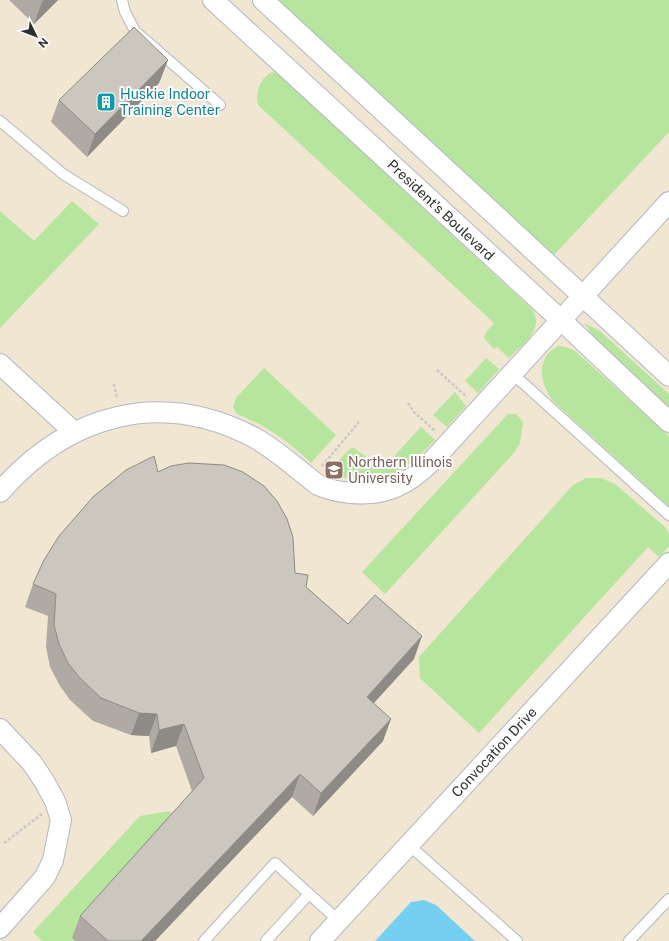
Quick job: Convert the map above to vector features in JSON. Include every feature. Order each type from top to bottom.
[{"type":"street","name":"President's Boulevard","points":[[213,0],[562,321],[669,422]]},
{"type":"street","points":[[263,0],[669,376]]},
{"type":"street","points":[[0,492],[29,463],[49,447],[74,432],[100,421],[121,416],[152,413],[178,414],[211,420],[234,428],[271,448],[318,485],[332,490],[367,494],[385,492],[402,485],[418,475],[562,321],[669,202]]},
{"type":"street","points":[[0,364],[74,432]]},
{"type":"street","name":"Convocation Drive","points":[[320,941],[669,563]]},
{"type":"street","points":[[0,729],[32,763],[40,775],[55,801],[60,820],[53,860],[45,877],[0,928]]},
{"type":"lane","points":[[122,0],[125,12],[136,31],[220,105]]},
{"type":"lane","points":[[0,121],[63,174],[123,211]]},
{"type":"lane","points":[[513,374],[669,515]]},
{"type":"lane","points":[[409,845],[517,941]]},
{"type":"lane","points":[[204,941],[275,863],[339,920]]},
{"type":"lane","points":[[266,941],[309,894]]},
{"type":"lane","points":[[629,941],[669,899]]},
{"type":"path","points":[[438,370],[469,399]]},
{"type":"path","points":[[114,384],[118,404]]},
{"type":"path","points":[[408,403],[414,412],[438,434]]},
{"type":"path","points":[[321,468],[359,422]]},
{"type":"path","points":[[4,843],[45,812]]},
{"type":"shaded area","name":"Northern Illinois University","points":[[0,0],[669,0],[669,941],[0,941]]},
{"type":"green space","points":[[276,0],[669,0],[669,132],[553,256]]},
{"type":"green space","points":[[272,72],[278,74],[532,309],[536,324],[534,330],[526,342],[509,358],[497,347],[494,349],[484,338],[487,331],[494,323],[258,105],[257,95],[259,86],[264,78]]},
{"type":"green space","points":[[72,201],[99,224],[0,328],[0,211],[34,241]]},
{"type":"green space","points":[[584,323],[600,331],[669,394],[669,408],[596,340]]},
{"type":"green space","points":[[558,346],[566,347],[575,351],[669,436],[669,507],[552,400],[545,386],[542,371],[546,357]]},
{"type":"green space","points":[[486,358],[499,369],[478,393],[465,381]]},
{"type":"green space","points":[[264,368],[336,435],[311,463],[293,447],[268,429],[237,414],[233,407],[236,398]]},
{"type":"green space","points":[[455,392],[466,406],[447,427],[433,415]]},
{"type":"green space","points":[[508,414],[516,414],[523,422],[520,443],[513,454],[385,594],[362,572]]},
{"type":"green space","points":[[421,427],[435,440],[422,453],[398,472],[387,477],[361,481],[327,472],[352,447],[381,467],[385,466]]},
{"type":"green space","points":[[586,478],[601,478],[615,484],[665,527],[669,534],[669,546],[659,557],[648,547],[479,733],[420,678],[419,657],[573,485]]},
{"type":"green space","points":[[170,811],[175,824],[72,938],[75,941],[42,941],[33,932],[140,816]]},
{"type":"water","points":[[424,900],[436,905],[475,941],[375,941],[411,902]]},
{"type":"building","name":"Huskie Indoor Training Center","points":[[134,27],[168,60],[95,134],[59,100]]},
{"type":"building","points":[[154,456],[158,472],[171,466],[189,463],[224,465],[243,472],[264,486],[277,501],[287,519],[293,537],[295,573],[308,575],[306,587],[348,624],[375,595],[422,636],[367,697],[391,719],[321,793],[300,774],[141,941],[108,941],[80,916],[204,778],[184,724],[159,730],[157,714],[139,713],[101,698],[79,677],[68,663],[59,644],[54,625],[56,594],[33,584],[44,560],[59,536],[93,497],[126,470]]},
{"type":"place","name":"Huskie Indoor Training Center","points":[[106,102]]},
{"type":"place","name":"Northern Illinois University","points":[[334,470]]}]
